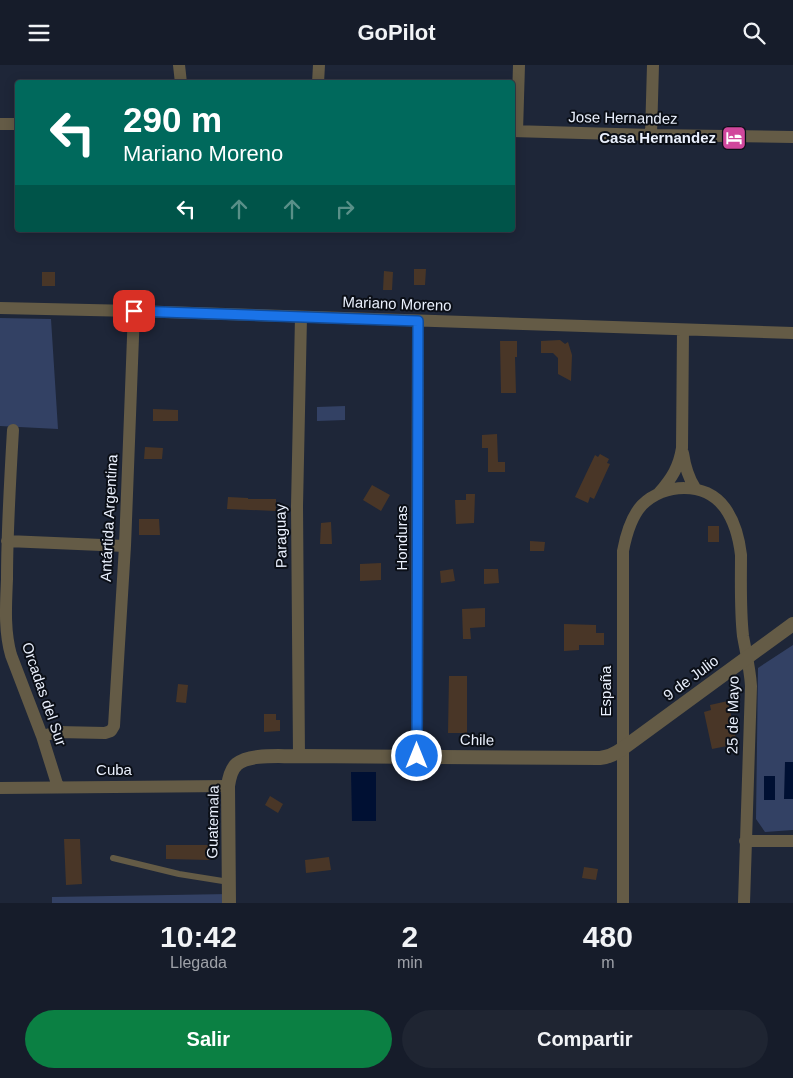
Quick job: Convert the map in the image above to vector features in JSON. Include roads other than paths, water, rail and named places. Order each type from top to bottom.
[{"type":"street","points":[[179,65],[181,80]]},
{"type":"street","points":[[318,80],[319,65]]},
{"type":"street","points":[[515,131],[519,65]]},
{"type":"street","points":[[651,135],[653,65]]},
{"type":"street","points":[[0,124],[15,124]]},
{"type":"street","name":"Jose Hernandez","points":[[515,131],[793,137]]},
{"type":"street","name":"Mariano Moreno","points":[[0,308],[793,333]]},
{"type":"street","name":"Antártida Argentina","points":[[42,736],[58,732],[104,733],[111,731],[114,726],[125,546],[134,311]]},
{"type":"street","name":"Paraguay","points":[[300,317],[297,506],[300,756]]},
{"type":"street","name":"Honduras","points":[[417,756],[418,321]]},
{"type":"street","name":"España","points":[[659,493],[679,488],[695,488],[685,469],[682,448],[683,330]]},
{"type":"street","name":"Orcadas del Sur","points":[[13,431],[3,620],[8,646],[42,736],[58,787]]},
{"type":"street","name":"España","points":[[623,903],[623,551],[636,513],[642,505],[659,493],[669,482],[680,460],[682,448]]},
{"type":"street","name":"25 de Mayo","points":[[695,488],[718,501],[727,511],[735,527],[741,555],[740,606],[751,686],[744,903]]},
{"type":"street","points":[[7,541],[125,546]]},
{"type":"street","name":"9 de Julio","points":[[608,757],[614,755],[793,624]]},
{"type":"street","name":"Chile","points":[[256,757],[608,757]]},
{"type":"street","name":"Guatemala","points":[[229,903],[228,786],[231,773],[238,764],[256,757]]},
{"type":"street","name":"Cuba","points":[[0,788],[228,786]]},
{"type":"street","points":[[746,841],[793,841]]},
{"type":"lane","points":[[113,858],[180,874],[229,882]]},
{"type":"place","name":"Casa Hernandez","points":[[734,138]]}]
